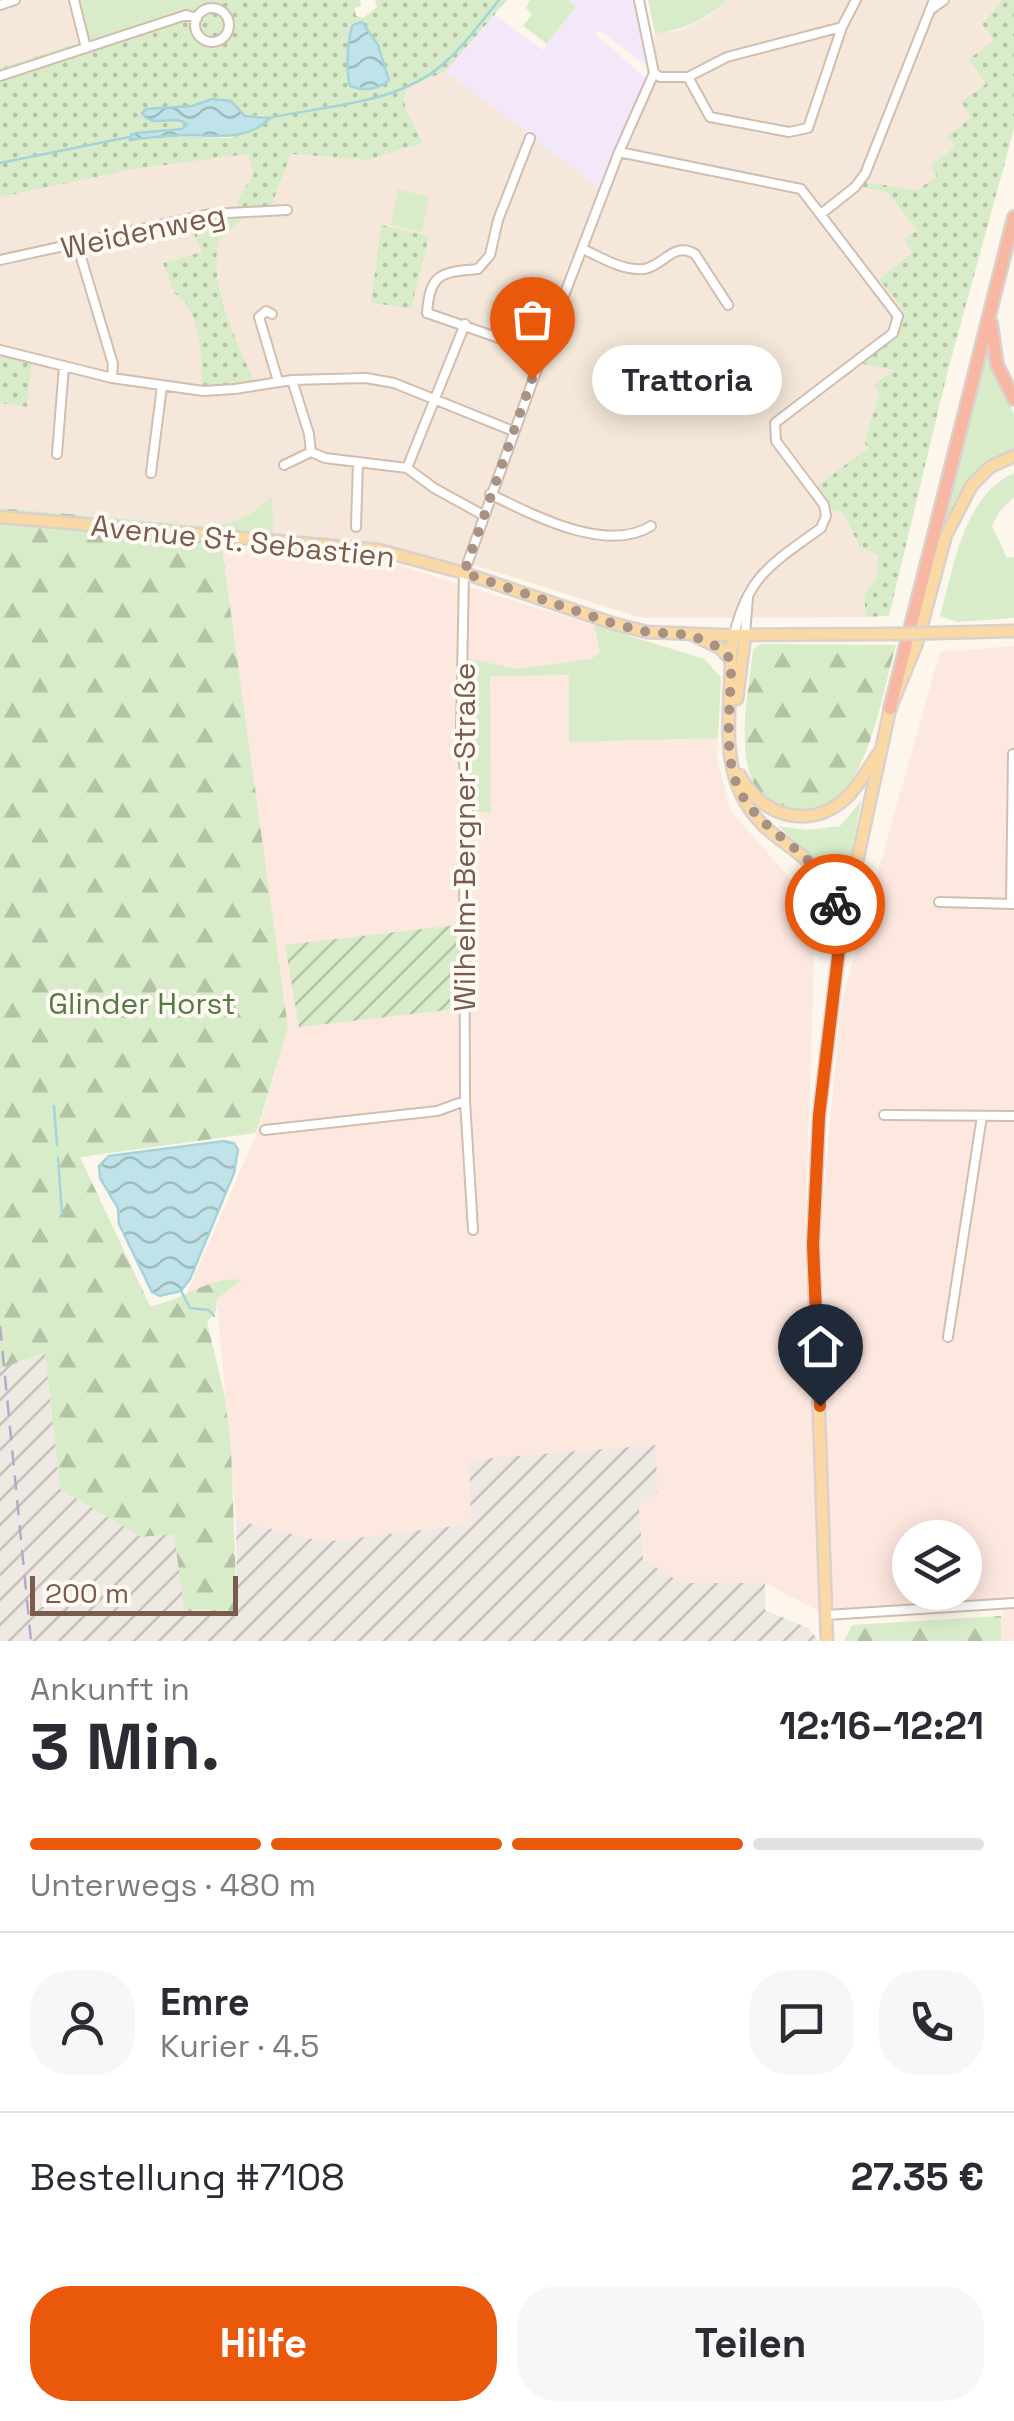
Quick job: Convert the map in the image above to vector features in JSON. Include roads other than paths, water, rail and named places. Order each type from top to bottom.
[{"type":"highway","points":[[890,709],[1014,217]]},
{"type":"highway","points":[[990,312],[997,365],[1014,399]]},
{"type":"main road","points":[[827,1641],[813,1245],[819,1116],[840,940],[890,709],[907,674],[935,568],[962,500],[990,467],[1014,456]]},
{"type":"main road","name":"Avenue St. Sebastien","points":[[0,517],[379,550],[647,632],[740,636],[1014,631]]},
{"type":"main road","points":[[691,635],[720,648],[731,660]]},
{"type":"main road","points":[[740,636],[734,751],[741,780],[760,802],[777,812],[796,816],[828,810],[852,792],[881,748]]},
{"type":"main road","points":[[740,636],[731,660],[730,746],[736,783],[746,804],[762,823],[823,876],[834,902],[840,940]]},
{"type":"street","points":[[0,4],[15,0]]},
{"type":"street","points":[[74,0],[86,48]]},
{"type":"street","points":[[639,0],[654,73],[660,78],[688,77],[727,57],[842,26]]},
{"type":"street","points":[[688,77],[710,117],[789,132],[808,128],[842,26],[856,0]]},
{"type":"street","points":[[820,214],[853,189],[865,174],[934,0]]},
{"type":"street","points":[[930,10],[944,0]]},
{"type":"street","points":[[207,8],[222,10],[230,24],[217,41],[205,40],[197,32],[197,18],[207,8]]},
{"type":"street","points":[[0,76],[186,15],[197,18]]},
{"type":"street","name":"Wilhelm-Bergner-Straße","points":[[473,1230],[465,1101],[464,853],[468,810],[461,727],[464,573],[542,353],[619,152],[654,73]]},
{"type":"street","points":[[530,138],[498,220],[490,255],[478,269],[457,270],[439,277],[429,288],[428,312],[542,353]]},
{"type":"street","points":[[619,152],[801,189],[894,308],[898,324],[891,334],[775,423],[775,440],[824,505],[826,518],[820,528],[766,569],[754,584],[740,636]]},
{"type":"street","name":"Weidenweg","points":[[0,260],[210,214],[287,210]]},
{"type":"street","points":[[77,244],[113,364],[112,378]]},
{"type":"street","points":[[583,250],[620,267],[647,269],[676,250],[687,250],[695,254],[728,305]]},
{"type":"street","points":[[272,314],[266,311],[259,317],[278,381]]},
{"type":"street","points":[[407,468],[465,324]]},
{"type":"street","points":[[0,350],[112,378],[209,391],[278,381],[366,378],[394,383],[514,431]]},
{"type":"street","points":[[57,454],[64,366]]},
{"type":"street","points":[[292,380],[310,434],[311,452]]},
{"type":"street","points":[[152,473],[162,386]]},
{"type":"street","points":[[284,465],[311,452],[325,458],[407,468],[434,488],[483,514]]},
{"type":"street","points":[[356,527],[358,462]]},
{"type":"street","points":[[490,494],[580,532],[638,534],[651,526]]},
{"type":"street","points":[[939,902],[1012,904],[1013,754]]},
{"type":"street","points":[[265,1130],[437,1112],[465,1101]]},
{"type":"street","points":[[884,1115],[1014,1116]]},
{"type":"street","points":[[948,1337],[982,1116]]},
{"type":"street","points":[[826,1615],[1014,1603]]},
{"type":"water","points":[[362,22],[378,45],[389,80],[371,89],[350,86],[349,80],[351,31],[353,25]]},
{"type":"water","points":[[212,99],[231,101],[245,116],[270,118],[241,134],[130,140],[137,133],[182,129],[187,124],[152,120],[142,113],[146,109],[192,106]]},
{"type":"water","points":[[224,1141],[234,1143],[238,1150],[234,1173],[190,1279],[181,1291],[160,1296],[152,1292],[119,1224],[118,1208],[100,1178],[99,1166],[109,1156]]},
{"type":"waterway","points":[[270,118],[382,96],[423,78],[458,50],[499,0]]},
{"type":"waterway","points":[[0,163],[129,137]]},
{"type":"waterway","points":[[54,1106],[57,1145]]},
{"type":"waterway","points":[[58,1158],[62,1214]]},
{"type":"waterway","points":[[181,1291],[190,1308],[209,1310],[214,1316]]},
{"type":"railway","points":[[0,1326],[31,1641]]},
{"type":"place","name":"Trattoria","points":[[532,379]]},
{"type":"park label","name":"Glinder Horst","points":[[142,1003]]}]
